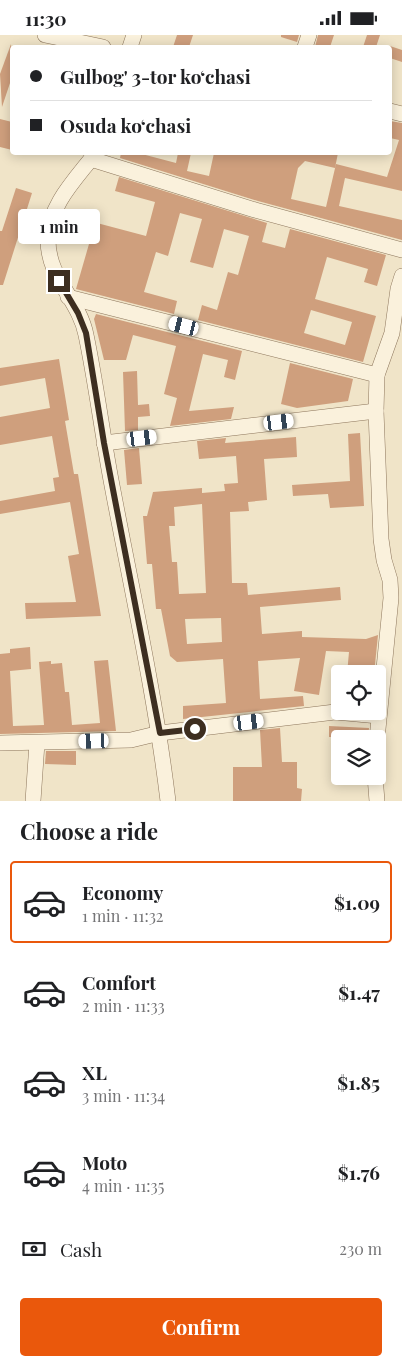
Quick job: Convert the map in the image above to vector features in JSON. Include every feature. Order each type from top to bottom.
[{"type":"street","points":[[45,35],[93,45]]},
{"type":"street","points":[[168,801],[160,733],[104,443],[86,333],[78,313],[51,264],[48,236],[51,219],[61,197],[92,156],[255,210],[402,250]]},
{"type":"street","points":[[384,665],[391,598],[390,580],[384,560],[381,539],[376,411],[378,375],[392,333],[398,289],[402,276]]},
{"type":"street","points":[[68,297],[378,375]]},
{"type":"street","points":[[104,443],[376,411]]},
{"type":"street","points":[[0,743],[131,740],[160,733],[331,712]]},
{"type":"street","points":[[33,801],[37,743]]},
{"type":"street","points":[[376,785],[377,801]]},
{"type":"building","points":[[177,35],[193,35],[190,45],[174,45]]},
{"type":"building","points":[[281,35],[299,35],[297,42],[281,37]]},
{"type":"building","points":[[318,35],[334,35],[331,45],[316,45]]},
{"type":"building","points":[[367,35],[380,35],[377,45],[364,45]]},
{"type":"building","points":[[10,47],[10,83],[2,107],[0,74]]},
{"type":"building","points":[[392,47],[402,50],[402,62],[392,59]]},
{"type":"building","points":[[0,119],[10,122],[10,150],[0,147]]},
{"type":"building","points":[[392,121],[402,123],[402,191],[345,178],[339,206],[402,220],[402,240],[258,201],[120,158],[121,155],[146,155],[176,163],[178,155],[191,155],[187,171],[209,176],[214,155],[338,155],[335,168],[305,161],[298,168],[291,199],[326,207],[336,164],[387,177],[399,140],[392,138]]},
{"type":"building","points":[[119,177],[267,223],[262,242],[285,248],[290,229],[386,255],[377,286],[364,282],[368,269],[327,257],[315,299],[376,316],[363,362],[198,320],[202,305],[217,310],[228,272],[238,275],[249,236],[224,229],[213,268],[190,262],[202,219],[180,213],[168,256],[156,252],[144,292],[177,301],[174,314],[76,289],[89,244],[76,240],[80,229],[95,233],[97,223],[146,236],[155,202],[115,191]],"holes":[[[311,310],[352,322],[345,345],[304,333]]]},
{"type":"building","points":[[16,188],[32,193],[3,285],[0,285],[0,231],[2,231]]},
{"type":"building","points":[[96,314],[242,351],[235,380],[224,377],[228,360],[203,354],[189,411],[234,407],[231,419],[170,426],[177,398],[164,394],[176,346],[133,335],[126,360],[104,360],[94,319]]},
{"type":"building","points":[[59,359],[69,420],[65,421],[74,474],[78,474],[101,616],[26,619],[25,603],[76,602],[68,556],[79,554],[70,502],[0,514],[0,501],[55,491],[53,478],[59,477],[52,436],[0,445],[0,417],[50,408],[45,378],[0,386],[0,368]]},
{"type":"building","points":[[290,363],[353,379],[348,401],[297,408],[281,404]]},
{"type":"building","points":[[137,371],[138,405],[149,404],[150,416],[138,417],[138,430],[125,431],[123,372]]},
{"type":"building","points":[[360,433],[364,506],[330,508],[328,494],[293,496],[292,485],[350,481],[348,434]]},
{"type":"building","points":[[296,437],[297,457],[264,459],[267,500],[248,502],[249,511],[230,512],[232,583],[247,583],[248,595],[340,587],[341,600],[260,607],[262,634],[302,631],[302,637],[366,639],[378,635],[375,665],[348,665],[349,652],[326,651],[319,695],[294,691],[300,658],[258,661],[260,699],[303,696],[304,706],[183,719],[183,706],[226,703],[223,659],[177,662],[170,656],[161,609],[156,609],[152,564],[147,564],[143,516],[147,516],[153,492],[202,488],[202,493],[225,491],[224,484],[238,483],[236,456],[199,459],[197,441],[226,438],[225,443]],"holes":[[[202,504],[206,593],[179,594],[177,562],[172,562],[169,526],[175,526],[174,507]],[[221,618],[222,642],[187,644],[185,619]]]},
{"type":"building","points":[[139,448],[142,484],[127,485],[124,450]]},
{"type":"building","points":[[30,647],[31,669],[10,671],[13,726],[44,725],[39,662],[51,661],[51,664],[62,663],[65,692],[69,692],[72,725],[100,723],[94,661],[108,660],[116,731],[0,734],[0,654],[10,653],[10,649]]},
{"type":"building","points":[[329,726],[369,728],[369,730],[331,730],[331,737],[329,737]]},
{"type":"building","points":[[280,728],[282,762],[297,762],[297,788],[302,789],[301,801],[233,801],[233,767],[262,767],[260,730]]},
{"type":"building","points":[[46,751],[76,751],[76,765],[45,764]]},
{"type":"route","points":[[59,281],[78,313],[86,333],[104,443],[160,733],[195,729]]}]
